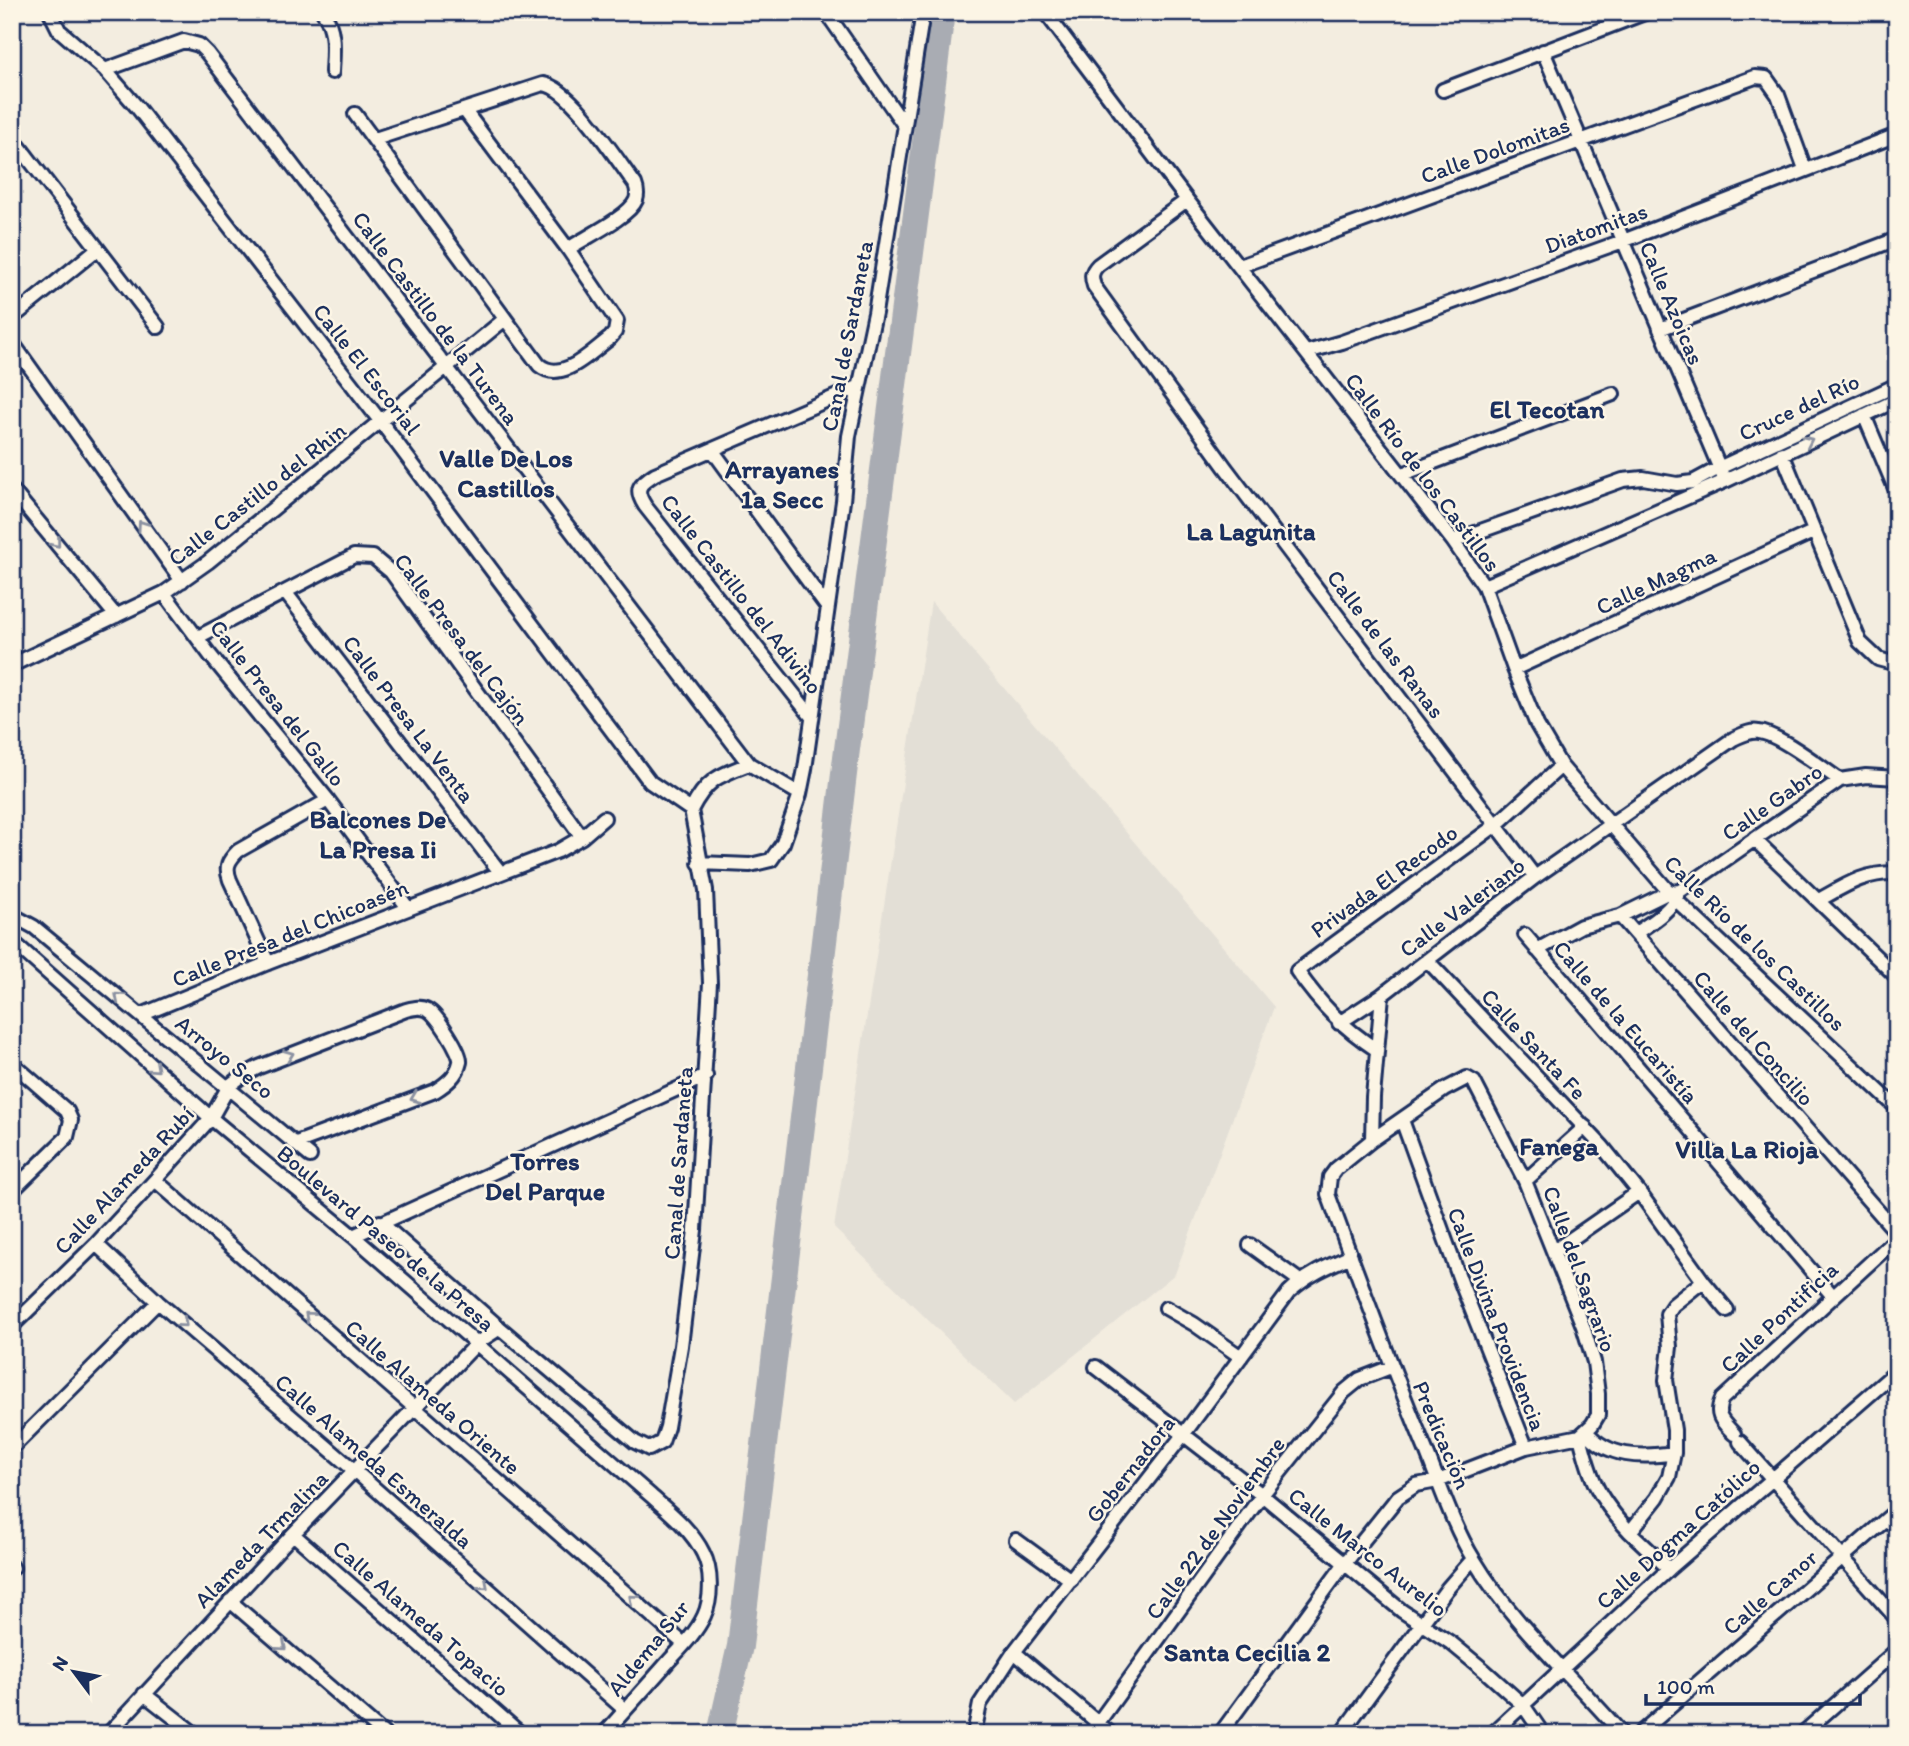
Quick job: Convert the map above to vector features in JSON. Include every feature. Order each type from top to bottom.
[{"type":"street","name":"Calle El Escorial","points":[[50,12],[59,30],[105,71],[137,107],[381,422],[650,782],[691,810]]},
{"type":"street","points":[[323,12],[329,20],[334,40],[332,72]]},
{"type":"street","points":[[826,12],[904,125]]},
{"type":"street","name":"Canal de Sardaneta","points":[[500,1328],[643,1448],[656,1447],[665,1436],[681,1346],[695,1230],[706,1076],[710,983],[709,923],[706,890],[699,863],[761,864],[771,860],[780,850],[800,794],[843,501],[849,436],[877,300],[923,12]]},
{"type":"street","name":"Calle Río de los Castillos","points":[[1045,12],[1187,200],[1402,474],[1484,586],[1536,725],[1562,766],[1611,825],[1675,894],[1897,1108]]},
{"type":"street","points":[[1443,90],[1647,12]]},
{"type":"street","name":"Calle Castillo de la Turena","points":[[105,71],[184,41],[199,45],[207,53],[749,764]]},
{"type":"street","name":"Calle Azoicas","points":[[1543,51],[1725,481]]},
{"type":"street","name":"Calle Dolomitas","points":[[1240,266],[1755,77],[1766,78],[1778,94],[1805,169]]},
{"type":"street","points":[[375,139],[543,84],[549,85],[569,98],[635,184],[637,197],[628,210],[568,249]]},
{"type":"street","points":[[355,114],[538,365],[556,372],[570,367],[610,338],[617,327],[615,316],[465,111]]},
{"type":"street","name":"Diatomitas","points":[[1307,352],[1342,342],[1623,241],[1897,135]]},
{"type":"street","points":[[12,137],[96,250],[158,327]]},
{"type":"street","name":"Calle de las Ranas","points":[[1187,200],[1092,270],[1094,286],[1225,467],[1535,877]]},
{"type":"street","points":[[1660,329],[1897,239]]},
{"type":"street","points":[[12,318],[96,250]]},
{"type":"street","name":"Calle Castillo del Rhin","points":[[12,665],[164,593],[208,562],[505,319]]},
{"type":"street","points":[[12,342],[181,580]]},
{"type":"street","name":"Cruce del Río","points":[[1453,541],[1623,480],[1643,478],[1662,482],[1693,482],[1897,385]]},
{"type":"street","name":"Calle Castillo del Adivino","points":[[811,716],[639,497],[639,490],[642,482],[648,478],[858,387]]},
{"type":"street","points":[[1402,474],[1613,394]]},
{"type":"street","name":"Cruce del Río","points":[[1484,586],[1725,481],[1897,400]]},
{"type":"street","points":[[1864,415],[1897,494]]},
{"type":"street","points":[[713,451],[827,607]]},
{"type":"street","points":[[1782,453],[1860,642],[1878,659],[1897,664]]},
{"type":"street","points":[[12,490],[116,616]]},
{"type":"street","name":"Calle Magma","points":[[1514,669],[1815,531]]},
{"type":"street","name":"Calle Presa del Cajón","points":[[198,637],[354,556],[373,557],[383,563],[582,837]]},
{"type":"street","name":"Calle Presa La Venta","points":[[285,592],[500,872]]},
{"type":"street","name":"Calle Presa del Gallo","points":[[164,593],[210,655],[328,800],[408,908]]},
{"type":"street","name":"Calle Valeriano","points":[[1339,1023],[1382,995],[1535,877],[1733,740],[1750,732],[1761,732],[1775,738],[1840,780]]},
{"type":"street","points":[[699,863],[691,810],[701,790],[719,776],[749,764],[800,794]]},
{"type":"street","name":"Privada El Recodo","points":[[1339,1023],[1313,995],[1297,971],[1496,825],[1562,766]]},
{"type":"street","name":"Calle Gabro","points":[[1675,894],[1840,780],[1866,776],[1897,778]]},
{"type":"street","points":[[268,963],[230,880],[228,863],[238,851],[328,800]]},
{"type":"street","name":"Calle Presa del Chicoasén","points":[[141,1016],[268,963],[558,851],[582,837],[604,818]]},
{"type":"street","points":[[1755,839],[1897,977]]},
{"type":"street","points":[[1819,900],[1859,879],[1877,873],[1897,873]]},
{"type":"street","points":[[1537,950],[1581,926],[1620,916],[1675,894]]},
{"type":"street","points":[[1636,933],[1656,919],[1675,894]]},
{"type":"street","name":"Arroyo Seco","points":[[12,915],[34,927],[229,1086],[310,1156]]},
{"type":"street","name":"Calle del Concilio","points":[[1620,916],[1897,1235]]},
{"type":"street","name":"Calle de la Eucaristía","points":[[1525,935],[1832,1295]]},
{"type":"street","name":"Boulevard Paseo de la Presa","points":[[12,941],[211,1118],[353,1236],[671,1514],[704,1553],[708,1564],[709,1583]]},
{"type":"street","name":"Calle Santa Fe","points":[[1427,960],[1584,1127],[1525,1181]]},
{"type":"street","points":[[1372,1140],[1382,995]]},
{"type":"street","points":[[229,1086],[260,1066],[406,1010],[426,1009],[433,1014],[460,1055],[460,1065],[446,1084],[435,1091],[296,1143]]},
{"type":"street","points":[[1339,1023],[1377,1050]]},
{"type":"street","points":[[12,1063],[67,1111],[71,1120],[67,1137],[12,1191]]},
{"type":"street","points":[[353,1236],[706,1076]]},
{"type":"street","name":"Calle del Sagrario","points":[[1402,1120],[1463,1079],[1470,1079],[1477,1088],[1525,1181],[1583,1326],[1594,1362],[1598,1394],[1598,1415],[1583,1433]]},
{"type":"street","name":"Calle Alameda Rubí","points":[[12,1326],[96,1244],[155,1180],[211,1118],[229,1086]]},
{"type":"street","points":[[1372,1140],[1402,1120]]},
{"type":"street","name":"Calle Divina Providencia","points":[[1220,1734],[1345,1563],[1398,1497],[1416,1485],[1438,1481],[1526,1447],[1462,1288],[1402,1120]]},
{"type":"street","points":[[1584,1127],[1639,1192],[1727,1310]]},
{"type":"street","name":"Predicación","points":[[1372,1140],[1336,1169],[1330,1177],[1328,1194],[1391,1367],[1438,1481],[1474,1559],[1502,1599],[1622,1734]]},
{"type":"street","name":"Calle Alameda Oriente","points":[[155,1180],[684,1644]]},
{"type":"street","points":[[1553,1251],[1639,1192]]},
{"type":"street","points":[[380,1222],[500,1328]]},
{"type":"street","name":"Calle Pontificia","points":[[1897,1235],[1722,1399],[1717,1409],[1718,1417],[1897,1619]]},
{"type":"street","name":"Calle Alameda Esmeralda","points":[[96,1244],[158,1302],[355,1471],[625,1710]]},
{"type":"street","points":[[1250,1245],[1300,1281]]},
{"type":"street","name":"Gobernadora","points":[[974,1734],[980,1704],[1014,1652],[1183,1435],[1289,1292],[1300,1281],[1351,1256]]},
{"type":"street","points":[[1630,1532],[1670,1477],[1674,1453],[1674,1430],[1666,1380],[1670,1347],[1665,1320],[1669,1309],[1703,1281]]},
{"type":"street","points":[[12,1448],[158,1302]]},
{"type":"street","points":[[1166,1308],[1241,1357]]},
{"type":"street","name":"Alameda Trmalina","points":[[108,1734],[293,1534],[477,1343],[500,1328]]},
{"type":"street","name":"Calle Marco Aurelio","points":[[1096,1367],[1262,1495],[1402,1611],[1451,1643],[1524,1705],[1543,1734]]},
{"type":"street","name":"Calle 22 de Noviembre","points":[[1094,1729],[1262,1495],[1344,1392],[1360,1378],[1391,1367]]},
{"type":"street","name":"Calle Dogma Católico","points":[[1492,1734],[1669,1569],[1897,1371]]},
{"type":"street","points":[[1526,1447],[1583,1433]]},
{"type":"street","points":[[1583,1433],[1608,1450],[1642,1457],[1674,1453]]},
{"type":"street","points":[[1583,1433],[1586,1465],[1606,1507],[1669,1569]]},
{"type":"street","name":"Calle Canor","points":[[1639,1734],[1897,1510]]},
{"type":"street","name":"Calle Alameda Topacio","points":[[293,1534],[521,1734]]},
{"type":"street","points":[[1016,1540],[1071,1580]]},
{"type":"street","points":[[1341,1734],[1447,1589],[1474,1559]]},
{"type":"street","name":"Aldema Sur","points":[[604,1734],[704,1618],[709,1583]]},
{"type":"street","points":[[230,1601],[384,1734]]},
{"type":"street","points":[[1802,1734],[1897,1650]]},
{"type":"street","points":[[1014,1652],[1094,1729],[1111,1734]]},
{"type":"street","points":[[144,1694],[195,1734]]},
{"type":"shaded area","points":[[931,602],[1274,1007],[1175,1274],[1014,1404],[834,1228]]},
{"type":"waterway","points":[[720,1734],[740,1646],[846,757],[942,12]]},
{"type":"district","name":"El Tecotan","points":[[1547,409]]},
{"type":"district","name":"Valle De Los Castillos","points":[[506,473]]},
{"type":"district","name":"Arrayanes 1a Secc","points":[[782,484]]},
{"type":"district","name":"La Lagunita","points":[[1251,531]]},
{"type":"district","name":"Balcones De La Presa Ii","points":[[378,834]]},
{"type":"district","name":"Fanega","points":[[1559,1146]]},
{"type":"district","name":"Villa La Rioja","points":[[1747,1149]]},
{"type":"district","name":"Torres Del Parque","points":[[545,1176]]},
{"type":"district","name":"Santa Cecilia 2","points":[[1247,1652]]}]
